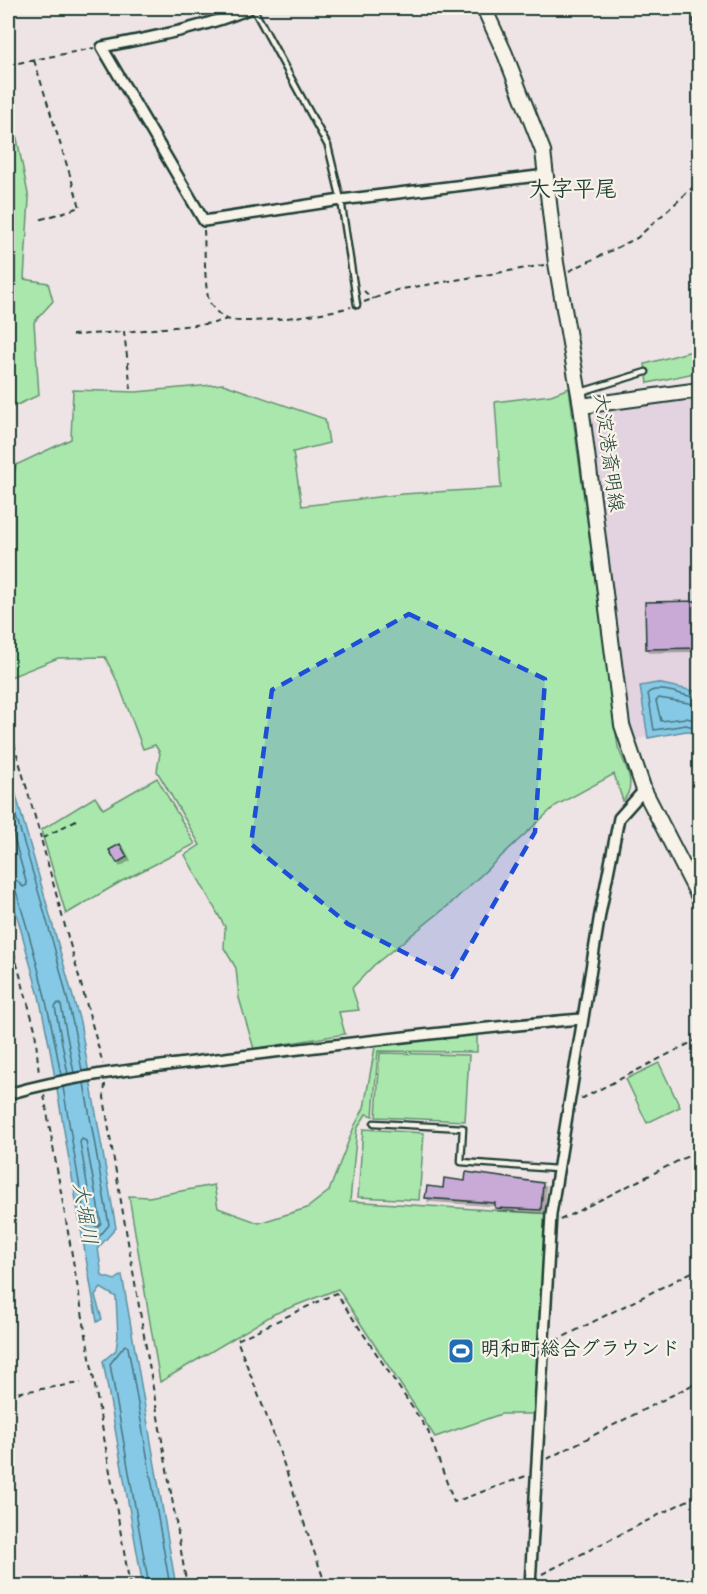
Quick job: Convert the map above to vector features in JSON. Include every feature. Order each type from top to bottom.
[{"type":"main road","name":"大淀港斎明線","points":[[484,8],[506,54],[543,151],[558,276],[580,399],[622,725],[644,790],[699,899]]},
{"type":"main road","points":[[580,399],[699,390]]},
{"type":"street","points":[[252,8],[227,18],[170,33],[102,47],[204,221],[341,200],[546,175]]},
{"type":"street","points":[[530,1583],[551,1225],[557,1169],[619,818],[644,790]]},
{"type":"street","points":[[8,1094],[41,1085],[103,1074],[411,1034],[582,1019]]},
{"type":"lane","points":[[252,8],[328,146],[341,200],[357,305]]},
{"type":"lane","points":[[580,399],[646,372]]},
{"type":"lane","points":[[374,1123],[463,1128],[461,1162],[557,1169]]},
{"type":"path","points":[[690,8],[699,44]]},
{"type":"path","points":[[8,65],[102,47]]},
{"type":"path","points":[[34,60],[80,207],[39,220]]},
{"type":"path","points":[[558,276],[637,238],[699,181]]},
{"type":"path","points":[[72,335],[214,323],[228,319]]},
{"type":"path","points":[[124,332],[131,389]]},
{"type":"path","points":[[8,723],[103,1074],[111,1143],[187,1587]]},
{"type":"path","points":[[41,839],[76,819]]},
{"type":"path","points":[[8,932],[35,1029],[41,1085],[45,1096],[130,1587]]},
{"type":"path","points":[[568,1106],[699,1038]]},
{"type":"path","points":[[551,1225],[699,1150]]},
{"type":"path","points":[[544,1346],[699,1268]]},
{"type":"path","points":[[326,1587],[272,1430],[237,1340],[336,1293],[428,1431],[453,1502],[536,1468],[699,1381]]},
{"type":"path","points":[[8,1394],[81,1383]]},
{"type":"path","points":[[530,1583],[699,1494]]},
{"type":"highlighted area","points":[[409,614],[545,679],[535,832],[452,977],[348,924],[251,844],[272,690]]},
{"type":"shaded area","points":[[699,397],[699,735],[686,731],[633,740],[592,421],[598,411]]},
{"type":"green space","points":[[13,118],[29,199],[24,279],[48,283],[53,301],[34,322],[39,395],[8,409],[8,120]]},
{"type":"green space","points":[[699,349],[699,372],[648,383],[645,364]]},
{"type":"green space","points":[[223,384],[325,419],[329,443],[293,452],[302,506],[403,494],[501,488],[495,402],[551,395],[569,388],[618,747],[630,781],[630,788],[623,801],[614,774],[555,806],[449,905],[374,965],[352,988],[359,1010],[339,1012],[345,1034],[254,1049],[239,998],[236,968],[224,948],[225,927],[185,855],[200,845],[157,771],[160,753],[155,745],[143,749],[119,685],[105,657],[58,658],[8,678],[8,487],[12,487],[16,465],[71,439],[73,390],[136,392]]},
{"type":"green space","points":[[157,778],[195,844],[122,881],[66,914],[41,830],[95,797],[103,809]]},
{"type":"green space","points":[[477,1035],[477,1052],[378,1051],[373,1116],[366,1114],[357,1129],[350,1201],[551,1214],[539,1414],[501,1414],[435,1437],[338,1289],[274,1314],[160,1382],[129,1196],[149,1197],[214,1185],[218,1208],[259,1223],[307,1208],[329,1191],[354,1127],[364,1108],[375,1047],[414,1040]]},
{"type":"green space","points":[[380,1053],[469,1055],[465,1121],[376,1117]]},
{"type":"green space","points":[[659,1063],[680,1107],[647,1123],[626,1079]]},
{"type":"green space","points":[[363,1129],[424,1133],[419,1200],[358,1197]]},
{"type":"water","points":[[657,683],[699,692],[699,735],[686,731],[648,738],[640,686]]},
{"type":"water","name":"大堀川","points":[[8,767],[80,1022],[116,1228],[98,1248],[102,1276],[115,1280],[122,1275],[176,1586],[143,1586],[103,1361],[116,1350],[118,1336],[116,1297],[101,1288],[95,1296],[102,1319],[97,1322],[50,1049],[39,996],[8,883]]},
{"type":"building","points":[[699,601],[699,648],[646,649],[645,602]]},
{"type":"building","points":[[120,844],[127,857],[117,863],[109,850]]},
{"type":"building","points":[[466,1172],[543,1183],[541,1210],[495,1208],[495,1203],[425,1198],[427,1186],[443,1188],[444,1178],[465,1181]]},
{"type":"place","name":"明和町総合グラウンド","points":[[461,1351]]},
{"type":"district","name":"大字平尾","points":[[573,192]]}]
